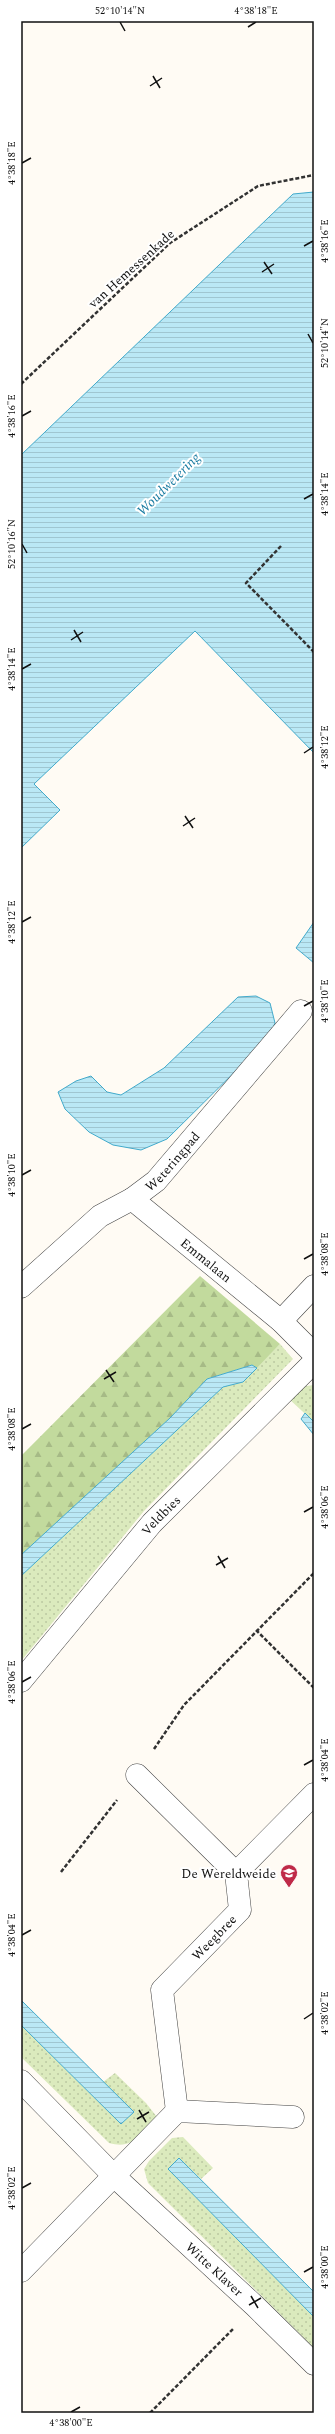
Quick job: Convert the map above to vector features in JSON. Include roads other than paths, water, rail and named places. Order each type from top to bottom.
[{"type":"street","name":"Weteringpad","points":[[21,1288],[100,1216],[132,1199],[156,1181],[301,1011]]},
{"type":"street","name":"Emmalaan","points":[[132,1199],[281,1321],[314,1354]]},
{"type":"street","points":[[281,1321],[314,1286]]},
{"type":"street","name":"Veldbies","points":[[21,1681],[152,1523],[314,1362]]},
{"type":"street","points":[[137,1775],[236,1873],[314,1794]]},
{"type":"street","name":"Weegbree","points":[[177,2111],[162,1990],[240,1910],[236,1873]]},
{"type":"street","name":"Witte Klaver","points":[[21,2080],[114,2176],[255,2306],[314,2364]]},
{"type":"street","points":[[21,2271],[177,2111],[293,2117]]},
{"type":"water","name":"Woudwetering","points":[[314,192],[314,753],[195,631],[34,784],[60,810],[21,848],[21,455],[293,194]]},
{"type":"water","points":[[314,922],[314,963],[296,948]]},
{"type":"water","points":[[256,996],[270,1003],[275,1023],[269,1038],[167,1139],[141,1150],[113,1145],[89,1132],[65,1109],[58,1092],[76,1081],[91,1076],[107,1092],[121,1095],[164,1068],[238,997]]},
{"type":"water","points":[[252,1365],[257,1368],[243,1382],[223,1387],[21,1576],[21,1555],[170,1418],[207,1379]]},
{"type":"water","points":[[305,1413],[314,1422],[314,1435],[301,1419]]},
{"type":"water","points":[[21,2000],[134,2112],[121,2124],[21,2025]]},
{"type":"water","points":[[179,2158],[314,2292],[314,2317],[168,2169]]},
{"type":"place","name":"De Wereldweide","points":[[289,1888]]}]
